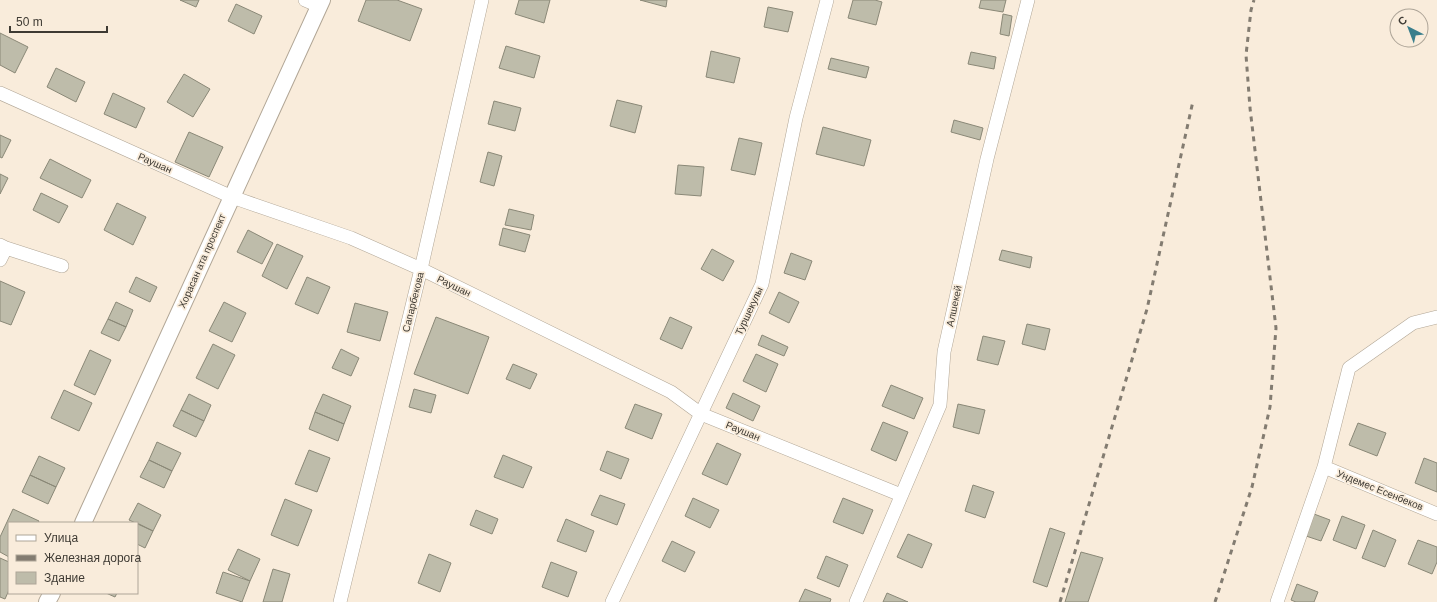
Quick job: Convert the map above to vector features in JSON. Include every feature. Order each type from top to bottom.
[{"type":"main road","name":"Хорасан ата проспект","points":[[83,522],[232,197],[315,2]]},
{"type":"street","name":"Сапарбекова","points":[[340,602],[421,270],[482,0]]},
{"type":"street","name":"Туршекулы","points":[[612,602],[762,284],[796,118],[827,0]]},
{"type":"street","name":"Алшекей","points":[[856,602],[940,405],[944,352],[987,159],[1028,0]]},
{"type":"street","name":"Раушан","points":[[0,93],[232,197],[351,238],[421,270],[671,392],[701,414],[901,495]]},
{"type":"street","points":[[0,260],[3,246],[62,266]]},
{"type":"street","points":[[1277,602],[1324,467],[1349,368],[1413,323],[1437,316]]},
{"type":"street","name":"Ундемес Есенбеков","points":[[1324,467],[1437,514]]},
{"type":"building","points":[[180,0],[199,0],[196,7]]},
{"type":"building","points":[[366,0],[397,0],[422,9],[410,41],[358,21]]},
{"type":"building","points":[[519,0],[550,0],[544,23],[515,14]]},
{"type":"building","points":[[640,0],[667,0],[666,7]]},
{"type":"building","points":[[853,0],[875,0],[882,2],[876,25],[848,18]]},
{"type":"building","points":[[981,0],[1006,0],[1003,12],[979,8]]},
{"type":"building","points":[[236,4],[262,16],[254,34],[228,21]]},
{"type":"building","points":[[768,7],[793,12],[788,32],[764,27]]},
{"type":"building","points":[[1003,14],[1012,16],[1009,36],[1000,34]]},
{"type":"building","points":[[0,33],[28,47],[15,73],[0,65]]},
{"type":"building","points":[[506,46],[540,56],[534,78],[499,68]]},
{"type":"building","points":[[711,51],[740,58],[734,83],[706,77]]},
{"type":"building","points":[[971,52],[996,57],[994,69],[968,64]]},
{"type":"building","points":[[831,58],[869,67],[866,78],[828,69]]},
{"type":"building","points":[[56,68],[85,82],[76,102],[47,87]]},
{"type":"building","points":[[184,74],[210,89],[193,117],[167,102]]},
{"type":"building","points":[[113,93],[145,108],[136,128],[104,114]]},
{"type":"building","points":[[617,100],[642,106],[635,133],[610,126]]},
{"type":"building","points":[[494,101],[521,108],[515,131],[488,124]]},
{"type":"building","points":[[954,120],[983,128],[980,140],[951,132]]},
{"type":"building","points":[[823,127],[871,140],[864,166],[816,154]]},
{"type":"building","points":[[189,132],[223,147],[209,177],[175,162]]},
{"type":"building","points":[[0,135],[11,140],[2,158],[0,157]]},
{"type":"building","points":[[739,138],[762,143],[755,175],[731,170]]},
{"type":"building","points":[[488,152],[502,156],[494,186],[480,182]]},
{"type":"building","points":[[50,159],[91,180],[82,198],[40,178]]},
{"type":"building","points":[[678,165],[704,167],[701,196],[675,194]]},
{"type":"building","points":[[0,174],[8,178],[0,194]]},
{"type":"building","points":[[41,193],[68,206],[59,223],[33,210]]},
{"type":"building","points":[[117,203],[146,217],[133,245],[104,230]]},
{"type":"building","points":[[509,209],[534,215],[531,230],[505,225]]},
{"type":"building","points":[[503,228],[530,235],[525,252],[499,245]]},
{"type":"building","points":[[248,230],[273,243],[262,264],[237,252]]},
{"type":"building","points":[[277,244],[303,256],[287,289],[262,276]]},
{"type":"building","points":[[712,249],[734,261],[723,281],[701,269]]},
{"type":"building","points":[[1002,250],[1032,257],[1030,268],[999,260]]},
{"type":"building","points":[[791,253],[812,261],[805,280],[784,273]]},
{"type":"building","points":[[136,277],[157,287],[150,302],[129,292]]},
{"type":"building","points":[[307,277],[330,287],[318,314],[295,304]]},
{"type":"building","points":[[0,281],[25,292],[11,325],[0,321]]},
{"type":"building","points":[[779,292],[799,302],[789,323],[769,313]]},
{"type":"building","points":[[116,302],[133,310],[126,327],[108,319]]},
{"type":"building","points":[[224,302],[246,313],[232,342],[209,331]]},
{"type":"building","points":[[355,303],[388,312],[380,341],[347,332]]},
{"type":"building","points":[[436,317],[489,337],[468,394],[414,374]]},
{"type":"building","points":[[670,317],[692,327],[682,349],[660,339]]},
{"type":"building","points":[[108,319],[126,327],[119,341],[101,333]]},
{"type":"building","points":[[1027,324],[1050,329],[1045,350],[1022,344]]},
{"type":"building","points":[[762,335],[788,347],[784,356],[758,345]]},
{"type":"building","points":[[983,336],[1005,341],[998,365],[977,360]]},
{"type":"building","points":[[213,344],[235,355],[218,389],[196,378]]},
{"type":"building","points":[[341,349],[359,358],[351,376],[332,368]]},
{"type":"building","points":[[90,350],[111,360],[95,395],[74,385]]},
{"type":"building","points":[[756,354],[778,364],[766,392],[743,381]]},
{"type":"building","points":[[513,364],[537,374],[530,389],[506,379]]},
{"type":"building","points":[[891,385],[923,398],[914,419],[882,406]]},
{"type":"building","points":[[414,389],[436,395],[431,413],[409,407]]},
{"type":"building","points":[[64,390],[92,403],[79,431],[51,418]]},
{"type":"building","points":[[733,393],[760,406],[753,421],[726,408]]},
{"type":"building","points":[[189,394],[211,405],[204,421],[181,410]]},
{"type":"building","points":[[323,394],[351,406],[344,424],[315,412]]},
{"type":"building","points":[[635,404],[662,414],[652,439],[625,428]]},
{"type":"building","points":[[958,404],[985,410],[979,434],[953,427]]},
{"type":"building","points":[[181,410],[204,421],[196,437],[173,426]]},
{"type":"building","points":[[315,412],[344,424],[338,441],[309,429]]},
{"type":"building","points":[[883,422],[908,432],[896,461],[871,450]]},
{"type":"building","points":[[1358,423],[1386,433],[1377,456],[1349,445]]},
{"type":"building","points":[[157,442],[181,453],[172,471],[149,460]]},
{"type":"building","points":[[717,443],[741,454],[727,485],[702,474]]},
{"type":"building","points":[[309,450],[330,458],[317,492],[295,484]]},
{"type":"building","points":[[607,451],[629,459],[621,479],[600,470]]},
{"type":"building","points":[[503,455],[532,467],[523,488],[494,477]]},
{"type":"building","points":[[39,456],[65,468],[56,487],[30,475]]},
{"type":"building","points":[[1424,458],[1437,463],[1437,492],[1415,483]]},
{"type":"building","points":[[149,460],[172,471],[164,488],[140,477]]},
{"type":"building","points":[[30,475],[56,487],[48,504],[22,492]]},
{"type":"building","points":[[973,485],[994,492],[985,518],[965,511]]},
{"type":"building","points":[[600,495],[625,504],[617,525],[591,515]]},
{"type":"building","points":[[693,498],[719,510],[710,528],[685,516]]},
{"type":"building","points":[[843,498],[873,510],[863,534],[833,522]]},
{"type":"building","points":[[285,499],[312,510],[298,546],[271,535]]},
{"type":"building","points":[[138,503],[161,515],[153,531],[138,524],[138,522],[129,520]]},
{"type":"building","points":[[13,509],[39,521],[8,522],[8,556],[0,552],[0,537]]},
{"type":"building","points":[[476,510],[498,519],[492,534],[470,525]]},
{"type":"building","points":[[1314,514],[1330,520],[1321,541],[1306,536]]},
{"type":"building","points":[[1342,516],[1365,525],[1356,549],[1333,540]]},
{"type":"building","points":[[566,519],[594,531],[586,552],[557,541]]},
{"type":"building","points":[[138,524],[153,531],[145,548],[138,544]]},
{"type":"building","points":[[1050,528],[1065,533],[1047,587],[1033,582]]},
{"type":"building","points":[[1373,530],[1396,540],[1385,567],[1362,558]]},
{"type":"building","points":[[908,534],[932,544],[922,568],[897,557]]},
{"type":"building","points":[[1418,540],[1437,547],[1437,562],[1432,574],[1408,564]]},
{"type":"building","points":[[672,541],[695,552],[685,572],[662,561]]},
{"type":"building","points":[[238,549],[260,559],[250,581],[228,570]]},
{"type":"building","points":[[1081,552],[1103,558],[1088,602],[1065,602]]},
{"type":"building","points":[[429,554],[451,563],[440,592],[418,583]]},
{"type":"building","points":[[826,556],[848,565],[839,587],[817,578]]},
{"type":"building","points":[[0,558],[8,562],[8,592],[5,599],[0,597]]},
{"type":"building","points":[[551,562],[577,572],[568,597],[542,587]]},
{"type":"building","points":[[273,569],[290,574],[282,602],[263,602]]},
{"type":"building","points":[[223,572],[250,581],[242,602],[216,593]]},
{"type":"building","points":[[1297,584],[1318,592],[1314,602],[1296,602],[1291,600]]},
{"type":"building","points":[[805,589],[831,599],[830,602],[799,602]]},
{"type":"building","points":[[887,593],[908,602],[883,602]]},
{"type":"building","points":[[108,594],[116,594],[115,597]]},
{"type":"railway","points":[[1215,602],[1252,487],[1270,407],[1276,328],[1250,108],[1246,55],[1251,10],[1254,0]]},
{"type":"railway","points":[[1060,602],[1147,309],[1193,101]]}]
